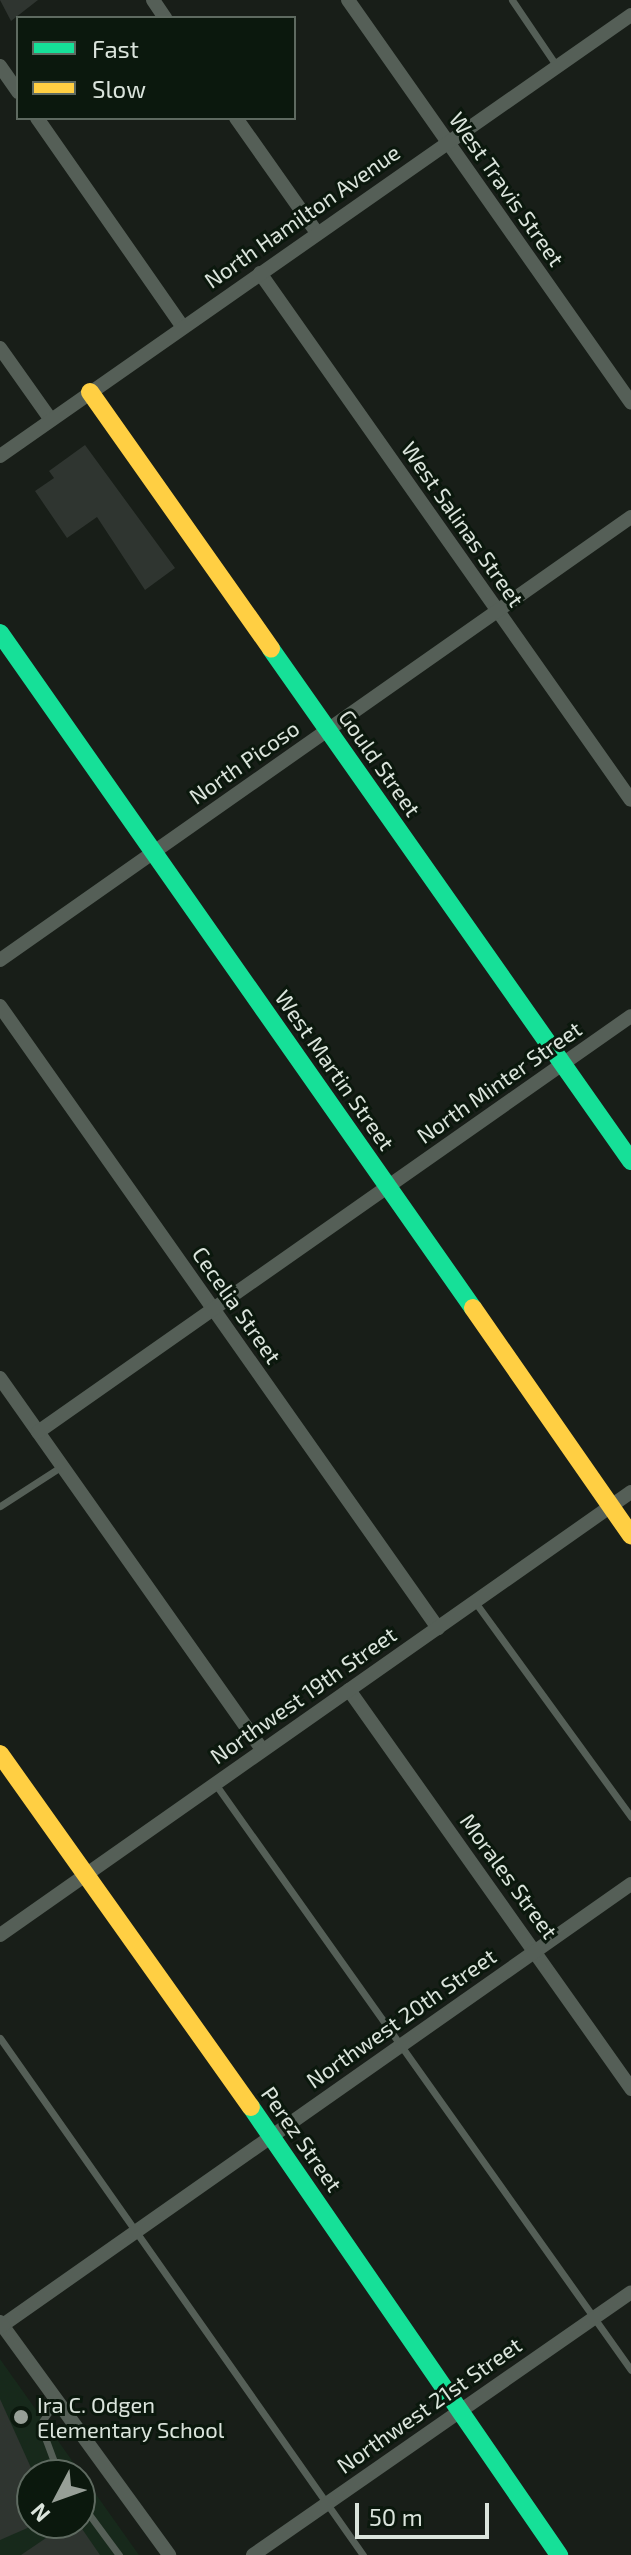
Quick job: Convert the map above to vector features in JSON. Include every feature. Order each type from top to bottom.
[{"type":"street","name":"West Travis Street","points":[[348,0],[631,402]]},
{"type":"street","name":"North Hamilton Avenue","points":[[0,456],[631,15]]},
{"type":"street","points":[[0,66],[16,89]]},
{"type":"street","points":[[38,120],[183,327]]},
{"type":"street","points":[[237,120],[317,233]]},
{"type":"street","name":"West Salinas Street","points":[[260,273],[631,800]]},
{"type":"street","points":[[0,348],[51,420]]},
{"type":"street","name":"Gould Street","points":[[90,392],[631,1161]]},
{"type":"street","name":"North Picoso","points":[[0,960],[631,517]]},
{"type":"street","name":"West Martin Street","points":[[0,633],[631,1535]]},
{"type":"street","name":"Cecelia Street","points":[[0,1006],[438,1628]]},
{"type":"street","name":"North Minter Street","points":[[38,1432],[631,1016]]},
{"type":"street","points":[[0,1378],[262,1750]]},
{"type":"street","name":"Northwest 19th Street","points":[[0,1935],[631,1492]]},
{"type":"street","name":"Morales Street","points":[[349,1690],[631,2089]]},
{"type":"street","name":"Perez Street","points":[[0,1754],[271,2135],[559,2555]]},
{"type":"street","name":"Northwest 20th Street","points":[[1,2325],[631,1884]]},
{"type":"street","name":"Northwest 21st Street","points":[[253,2555],[631,2292]]},
{"type":"street","points":[[1,2325],[59,2398],[169,2555]]},
{"type":"lane","points":[[512,0],[556,65]]},
{"type":"lane","points":[[0,1506],[62,1466]]},
{"type":"lane","points":[[475,1602],[631,1817]]},
{"type":"lane","points":[[215,1783],[631,2370]]},
{"type":"lane","points":[[0,2038],[138,2228],[363,2555]]},
{"type":"lane","points":[[53,2459],[40,2424],[59,2398]]},
{"type":"lane","points":[[96,2524],[119,2555]]},
{"type":"shaded area","name":"Ira C. Odgen Elementary School","points":[[0,2359],[71,2459],[16,2459],[16,2539],[96,2539],[96,2494],[139,2555],[0,2555]]},
{"type":"building","points":[[0,0],[38,0],[16,16],[11,21]]},
{"type":"building","points":[[85,445],[175,568],[145,590],[97,517],[67,538],[35,491],[54,478],[49,471]]},
{"type":"building","points":[[0,2399],[27,2459],[16,2459],[16,2533],[0,2540]]},
{"type":"building","points":[[44,2539],[89,2539],[100,2555],[21,2555]]},
{"type":"traffic: fast","points":[[0,633],[473,1308]]},
{"type":"traffic: fast","points":[[271,649],[631,1161]]},
{"type":"traffic: fast","points":[[251,2107],[559,2555]]},
{"type":"traffic: slow","points":[[90,392],[271,649]]},
{"type":"traffic: slow","points":[[473,1308],[631,1535]]},
{"type":"traffic: slow","points":[[0,1754],[251,2107]]},
{"type":"place","name":"Ira C. Odgen Elementary School","points":[[21,2417]]}]
